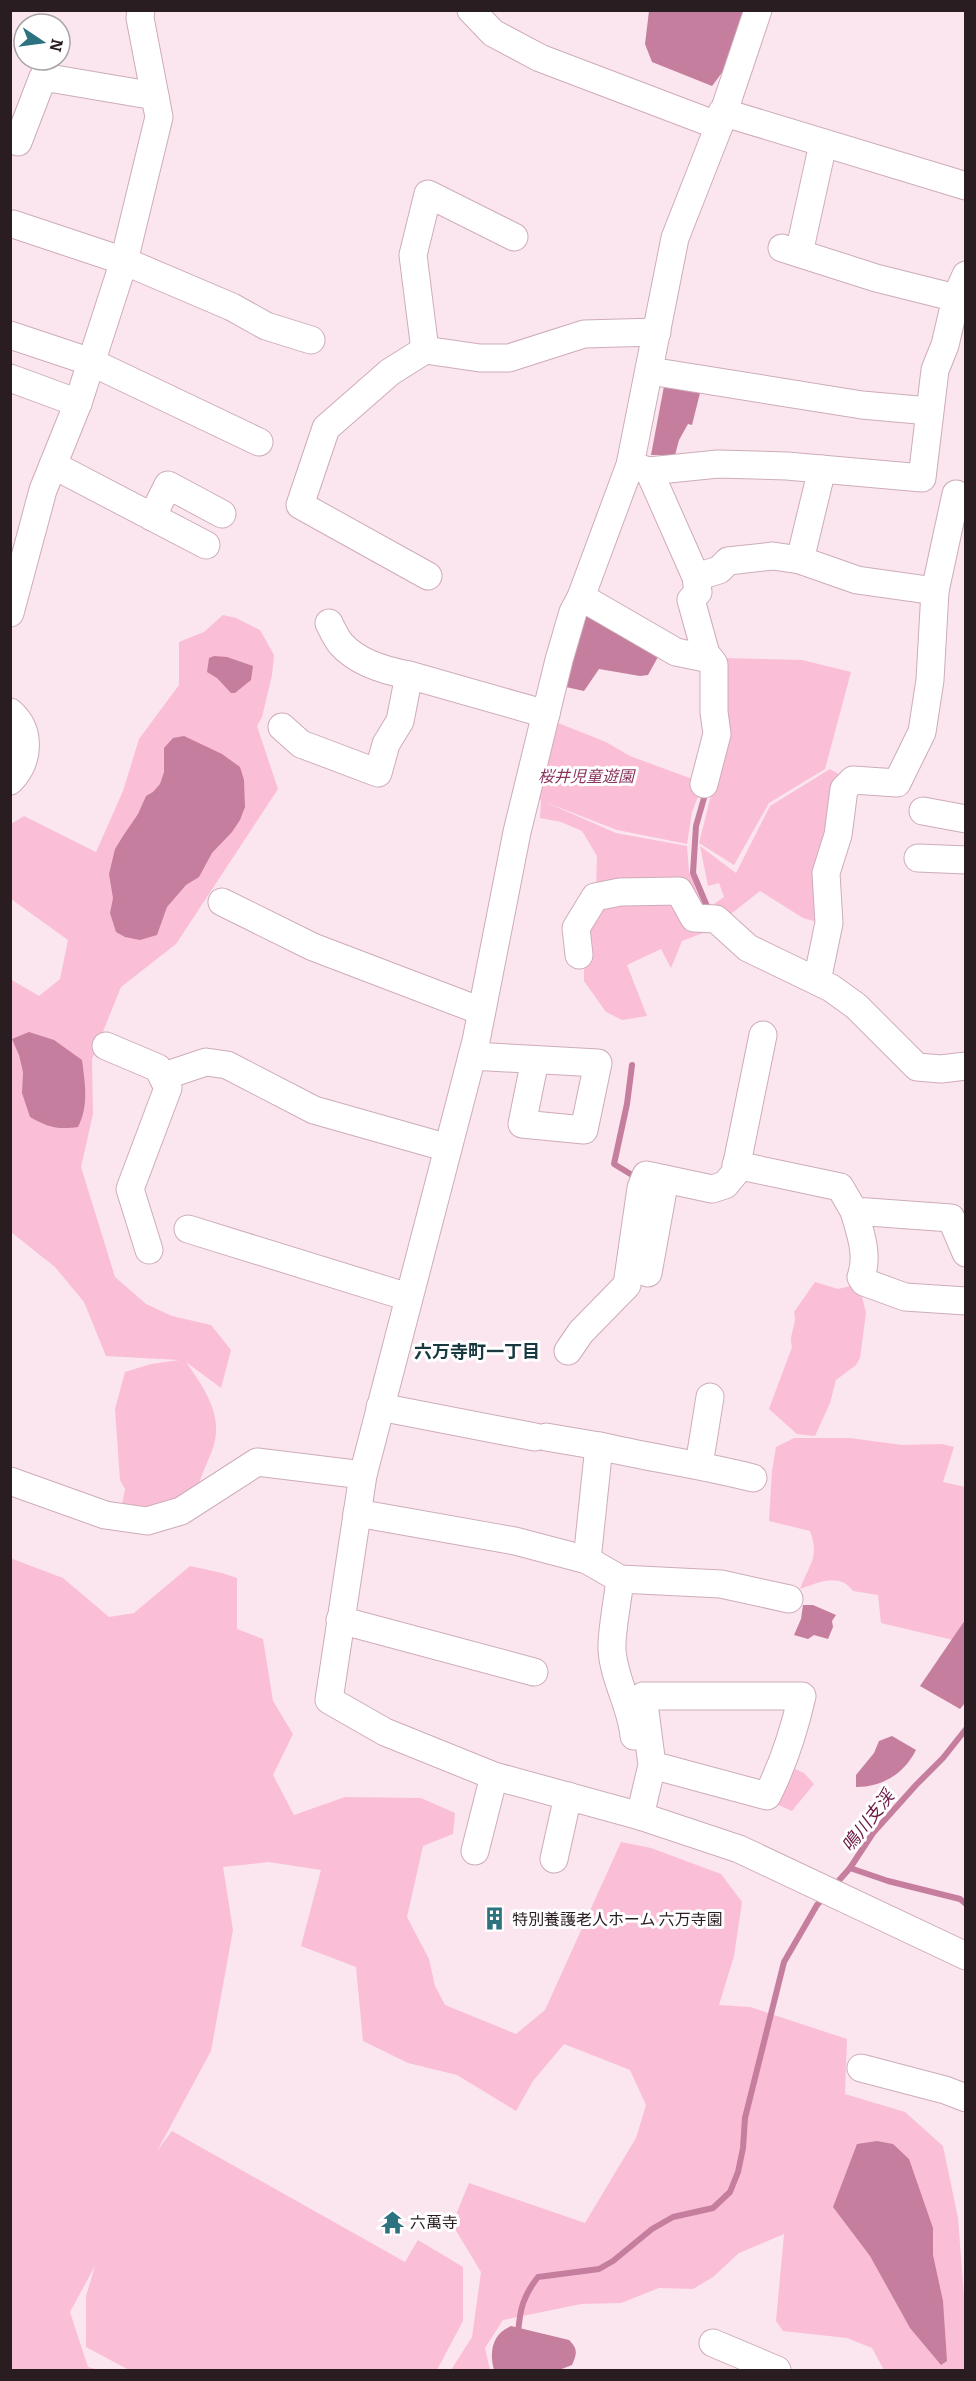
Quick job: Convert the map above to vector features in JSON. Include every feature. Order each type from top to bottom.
[{"type":"street","points":[[10,613],[43,490],[78,404],[124,261],[159,117],[140,18],[141,10]]},
{"type":"street","points":[[471,10],[493,33],[540,58],[721,119],[823,144],[966,186]]},
{"type":"street","points":[[758,10],[721,119],[675,238],[650,371],[639,468],[573,612],[564,641],[517,832],[472,1056],[363,1474],[329,1700],[385,1732],[494,1776],[632,1814],[739,1849],[966,1956]]},
{"type":"street","points":[[18,130],[43,77],[155,96]]},
{"type":"street","points":[[817,981],[829,923],[826,873],[838,835],[844,789],[853,780],[897,783],[922,732],[930,680],[935,591],[961,495],[924,490],[922,478],[935,370],[945,345],[963,282],[876,278],[791,251],[823,144]]},
{"type":"street","points":[[424,350],[413,255],[428,194],[514,237]]},
{"type":"street","points":[[13,224],[124,261],[232,307],[266,326],[310,340]]},
{"type":"street","points":[[428,576],[300,505],[326,428],[390,372],[424,350],[480,358],[509,358],[584,334],[657,332]]},
{"type":"street","points":[[10,335],[92,362],[259,442]]},
{"type":"street","points":[[650,371],[862,405],[929,411]]},
{"type":"street","points":[[10,378],[78,404]]},
{"type":"street","points":[[639,468],[718,464],[822,469],[922,478]]},
{"type":"street","points":[[53,465],[206,545]]},
{"type":"street","points":[[639,468],[696,577],[698,592],[691,600],[706,654],[714,664],[714,712],[717,734],[704,784]]},
{"type":"street","points":[[800,560],[822,469]]},
{"type":"street","points":[[152,517],[168,486],[222,514]]},
{"type":"street","points":[[696,577],[720,570],[728,561],[773,556],[800,560],[857,580],[935,591]]},
{"type":"street","points":[[581,597],[676,652],[710,659]]},
{"type":"street","points":[[329,623],[340,643],[354,655],[387,671],[409,675],[546,714]]},
{"type":"street","points":[[282,727],[301,744],[378,773],[386,744],[399,721],[409,675]]},
{"type":"street","points":[[10,712],[19,720],[27,744],[20,771],[10,782]]},
{"type":"street","points":[[923,812],[966,819]]},
{"type":"street","points":[[918,858],[966,860]]},
{"type":"street","points":[[579,955],[576,928],[595,897],[620,892],[679,891],[694,918],[707,919],[748,948],[831,988],[856,1006],[917,1067],[941,1069],[966,1066]]},
{"type":"street","points":[[222,902],[313,947],[482,1011]]},
{"type":"street","points":[[568,1351],[581,1332],[627,1285],[641,1188],[646,1175],[712,1189],[724,1185],[735,1173],[763,1035]]},
{"type":"street","points":[[106,1046],[158,1068],[164,1076],[168,1089],[130,1189],[149,1250]]},
{"type":"street","points":[[472,1056],[535,1060]]},
{"type":"street","points":[[164,1076],[206,1062],[228,1065],[314,1110],[448,1148]]},
{"type":"street","points":[[736,1166],[840,1187],[854,1211],[863,1244],[865,1266],[861,1277],[864,1282],[905,1297],[966,1301]]},
{"type":"street","points":[[854,1211],[951,1218],[966,1253]]},
{"type":"street","points":[[188,1229],[408,1297]]},
{"type":"street","points":[[699,1465],[710,1397]]},
{"type":"street","points":[[380,1407],[599,1446],[670,1462],[699,1465],[753,1478]]},
{"type":"street","points":[[587,1560],[599,1446]]},
{"type":"street","points":[[10,1481],[105,1515],[147,1521],[181,1511],[257,1461],[363,1474]]},
{"type":"street","points":[[357,1513],[515,1541],[587,1560],[620,1580],[721,1584],[789,1599]]},
{"type":"street","points":[[620,1580],[612,1649],[621,1692],[633,1725],[636,1758],[632,1814]]},
{"type":"street","points":[[340,1620],[534,1672]]},
{"type":"street","points":[[632,1814],[652,1766],[643,1696],[802,1696],[784,1761],[767,1796],[652,1766]]},
{"type":"street","points":[[475,1851],[494,1776]]},
{"type":"street","points":[[554,1859],[568,1796]]},
{"type":"street","points":[[861,2068],[945,2090],[966,2098]]},
{"type":"street","points":[[713,2343],[777,2370]]},
{"type":"green space","points":[[223,615],[236,618],[260,630],[274,655],[272,675],[262,717],[257,726],[278,789],[176,944],[121,987],[92,1059],[93,1114],[81,1167],[115,1277],[146,1304],[172,1316],[211,1325],[231,1350],[221,1388],[186,1362],[204,1389],[213,1409],[215,1440],[199,1485],[183,1498],[151,1509],[122,1505],[125,1489],[120,1480],[115,1409],[125,1372],[151,1364],[179,1360],[106,1356],[84,1302],[55,1267],[11,1232],[10,979],[39,996],[60,979],[68,940],[11,899],[11,824],[24,816],[96,852],[123,791],[139,739],[179,685],[179,642],[204,632]]},
{"type":"green space","points":[[724,658],[802,660],[851,672],[825,769],[769,803],[734,865],[699,843],[728,728]]},
{"type":"green space","name":"桜井児童遊園","points":[[553,721],[606,742],[630,756],[703,783],[692,812],[687,844],[617,830],[545,802],[616,833],[687,846],[689,872],[710,915],[681,886],[596,891],[597,856],[582,831],[561,822],[540,818],[541,800],[534,797]]},
{"type":"green space","points":[[830,769],[842,776],[825,924],[803,918],[760,891],[722,921],[714,904],[724,897],[719,883],[708,886],[700,846],[736,873],[770,806]]},
{"type":"green space","points":[[677,896],[707,925],[703,933],[682,941],[671,968],[661,949],[627,965],[647,1016],[622,1020],[606,1012],[584,981],[581,930],[600,900]]},
{"type":"green space","points":[[815,1282],[838,1289],[859,1284],[866,1313],[860,1358],[856,1365],[836,1380],[830,1403],[815,1436],[797,1434],[769,1409],[792,1347],[794,1312]]},
{"type":"green space","points":[[794,1438],[850,1438],[902,1445],[942,1444],[954,1447],[943,1482],[965,1487],[965,1619],[953,1640],[881,1623],[878,1595],[853,1591],[847,1585],[835,1580],[800,1589],[814,1555],[810,1531],[769,1521],[776,1447]]},
{"type":"green space","points":[[10,1558],[63,1578],[109,1617],[134,1613],[190,1566],[237,1578],[237,1629],[263,1639],[273,1701],[293,1734],[273,1775],[294,1815],[345,1797],[421,1798],[455,1813],[453,1834],[423,1846],[407,1917],[429,1959],[435,1986],[445,2005],[516,2034],[545,2010],[621,1842],[651,1848],[721,1874],[742,1902],[734,1956],[719,2005],[750,2007],[847,2039],[845,2094],[905,2112],[943,2146],[958,2218],[965,2310],[965,2370],[884,2370],[872,2348],[847,2338],[783,2331],[776,2321],[784,2234],[739,2253],[713,2277],[693,2289],[659,2288],[621,2303],[581,2304],[503,2320],[485,2348],[490,2370],[451,2370],[472,2337],[481,2272],[452,2224],[469,2183],[585,2223],[636,2138],[646,2105],[630,2070],[564,2044],[533,2081],[516,2111],[457,2075],[408,2063],[363,2041],[356,1967],[301,1946],[321,1870],[269,1862],[223,1867],[233,1930],[211,2051],[157,2151],[172,2131],[405,2262],[418,2240],[463,2267],[463,2321],[437,2370],[129,2370],[86,2347],[86,2296],[95,2266],[70,2312],[88,2367],[99,2370],[11,2370]]},
{"type":"green space","points":[[789,1766],[804,1773],[814,1784],[792,1811],[769,1801]]},
{"type":"shaded area","points":[[649,11],[748,11],[727,66],[712,86],[652,62],[645,44]]},
{"type":"shaded area","points":[[665,381],[701,389],[692,425],[688,424],[679,440],[675,455],[651,455]]},
{"type":"shaded area","points":[[583,607],[659,655],[648,675],[640,676],[599,669],[584,691],[566,687]]},
{"type":"shaded area","points":[[227,657],[253,666],[251,680],[235,693],[231,693],[217,678],[207,672],[209,658]]},
{"type":"shaded area","points":[[184,736],[222,754],[240,767],[244,780],[245,807],[240,820],[212,853],[199,877],[186,885],[167,907],[157,935],[140,940],[125,937],[116,932],[110,913],[113,898],[109,874],[115,849],[138,814],[146,796],[160,784],[164,772],[164,748],[173,738]]},
{"type":"shaded area","points":[[29,1032],[54,1040],[82,1060],[85,1103],[78,1127],[53,1127],[30,1117],[22,1093],[23,1072],[12,1039]]},
{"type":"shaded area","points":[[803,1605],[813,1605],[836,1615],[832,1621],[833,1627],[828,1639],[814,1635],[808,1639],[794,1635],[801,1619]]},
{"type":"shaded area","points":[[965,1620],[965,1703],[960,1709],[920,1686]]},
{"type":"shaded area","points":[[892,1736],[916,1750],[911,1758],[891,1778],[875,1785],[856,1787],[856,1775],[874,1753],[879,1741]]},
{"type":"shaded area","points":[[877,2141],[893,2144],[909,2159],[933,2228],[933,2255],[943,2301],[947,2361],[941,2365],[910,2328],[870,2256],[833,2207],[857,2144]]},
{"type":"shaded area","points":[[511,2326],[569,2340],[576,2352],[572,2365],[559,2370],[494,2370],[493,2344],[505,2329]]},
{"type":"waterway","points":[[706,791],[696,826],[693,873],[709,911]]},
{"type":"waterway","points":[[632,1065],[627,1104],[614,1164],[637,1178]]},
{"type":"waterway","name":"鳴川支渓","points":[[966,1729],[943,1758],[873,1833],[850,1868],[888,1881],[960,1899],[966,1904]]},
{"type":"waterway","points":[[834,1886],[850,1868]]},
{"type":"waterway","points":[[518,2333],[523,2303],[538,2277],[599,2269],[613,2261],[652,2229],[673,2217],[713,2208],[730,2192],[738,2172],[743,2148],[745,2118],[784,1962],[817,1905],[825,1896]]},
{"type":"place","name":"特別養護老人ホーム 六万寺園","points":[[494,1919]]},
{"type":"place","name":"六萬寺","points":[[392,2222]]},
{"type":"district","name":"六万寺町一丁目","points":[[477,1352]]}]
